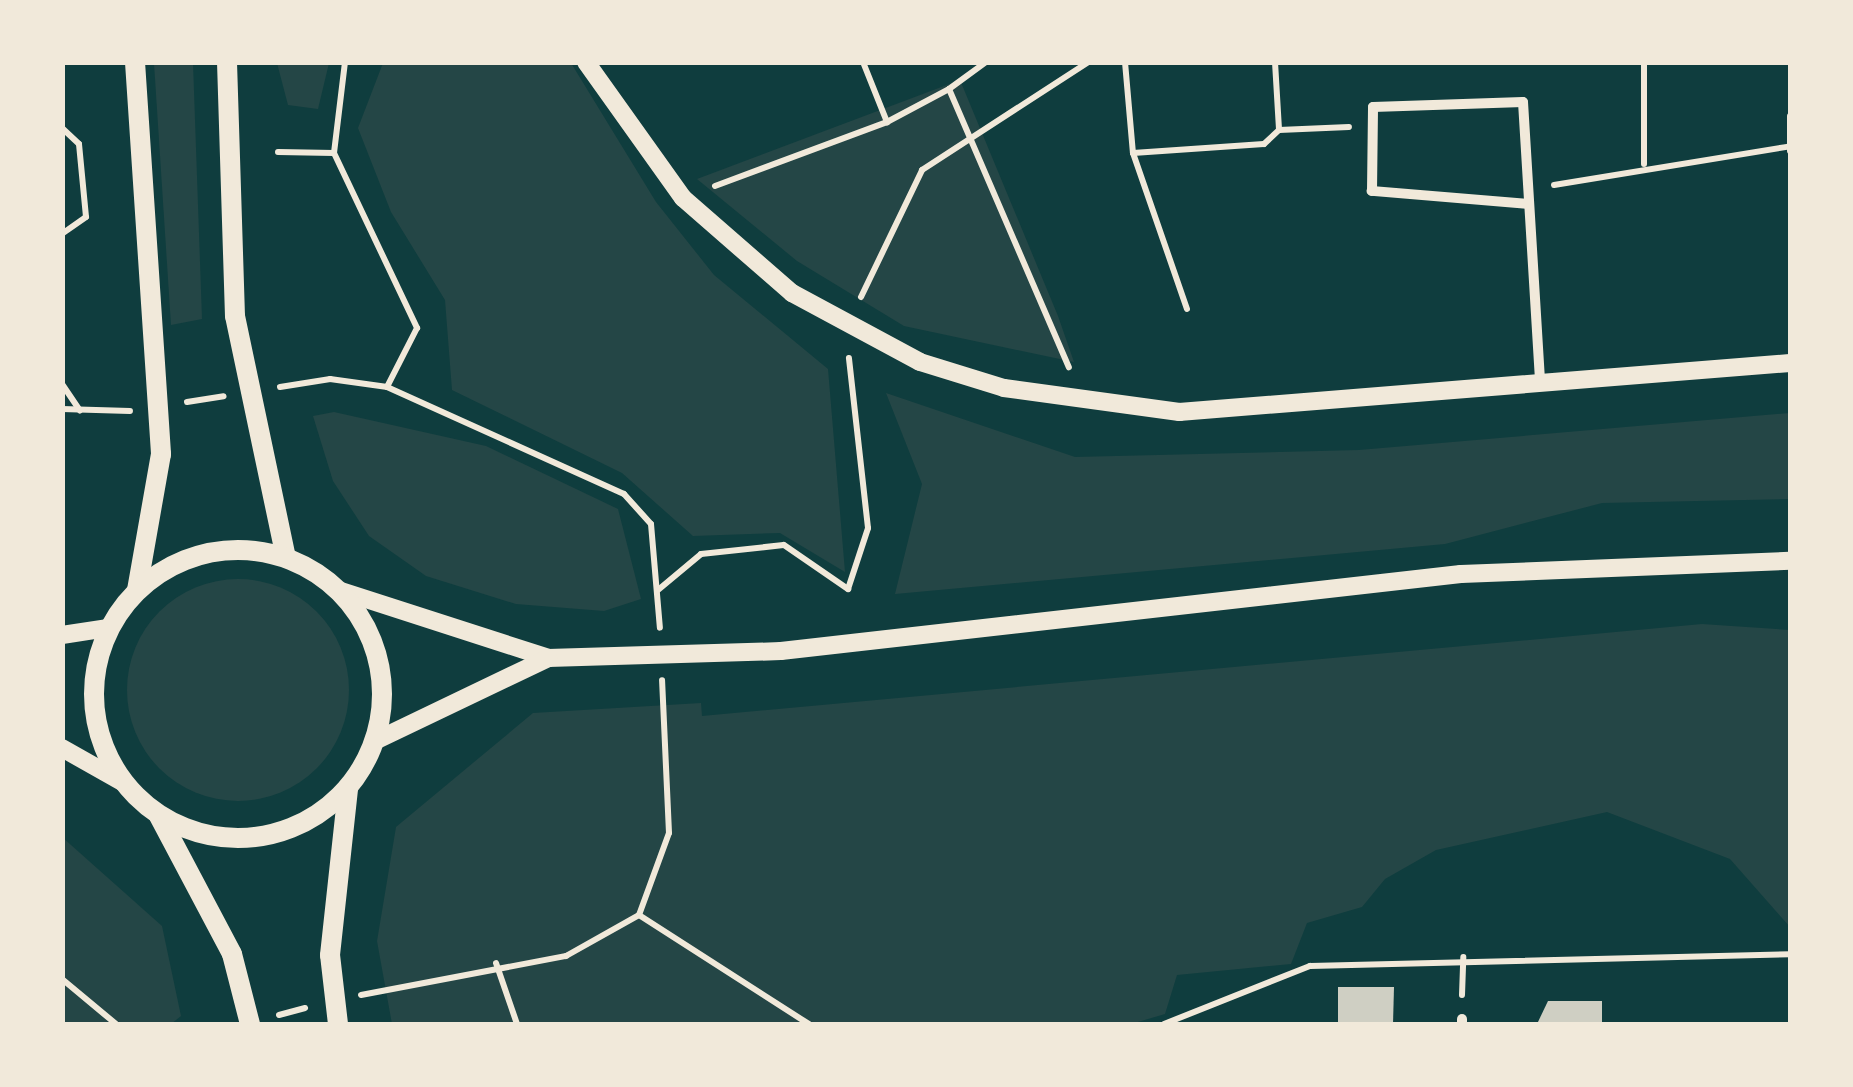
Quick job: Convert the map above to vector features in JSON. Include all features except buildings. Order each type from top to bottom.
[{"type":"main road","points":[[135,62],[148,330],[162,454],[137,590]]},
{"type":"main road","points":[[227,62],[235,316],[286,558]]},
{"type":"main road","points":[[254,1022],[232,954],[159,816],[122,782],[93,707],[108,628],[137,590],[208,552],[286,558],[338,590],[379,660],[375,741],[348,789],[330,955],[338,1024]]},
{"type":"main road","points":[[159,816],[238,840],[304,822],[348,789]]},
{"type":"street","points":[[586,62],[683,198],[850,331],[920,362],[1086,405],[1197,412],[1790,363]]},
{"type":"street","points":[[1528,204],[1372,191],[1366,126],[1373,107],[1523,102],[1540,381]]},
{"type":"street","points":[[338,590],[548,658],[781,651],[1461,574],[1790,560]]},
{"type":"street","points":[[62,635],[108,628]]},
{"type":"street","points":[[375,741],[548,658]]},
{"type":"street","points":[[62,748],[122,782]]},
{"type":"path","points":[[344,62],[334,152],[417,328],[387,387],[624,494],[651,524],[661,646]]},
{"type":"path","points":[[863,62],[887,122]]},
{"type":"path","points":[[683,198],[887,122],[949,89],[986,62]]},
{"type":"path","points":[[658,590],[701,554],[784,544],[848,589],[868,528],[847,394],[850,331],[922,170],[1088,62]]},
{"type":"path","points":[[1125,62],[1133,153],[1187,308]]},
{"type":"path","points":[[1275,62],[1279,130]]},
{"type":"path","points":[[1644,62],[1644,164]]},
{"type":"path","points":[[949,89],[1086,405]]},
{"type":"path","points":[[1528,190],[1644,164],[1789,149],[1790,116]]},
{"type":"path","points":[[1133,153],[1264,144],[1279,130],[1366,126]]},
{"type":"path","points":[[62,128],[79,144],[86,217],[62,234]]},
{"type":"path","points":[[278,152],[334,152]]},
{"type":"path","points":[[62,384],[80,411]]},
{"type":"path","points":[[349,998],[496,963],[566,956],[639,915],[670,833],[662,665]]},
{"type":"path","points":[[639,915],[809,1024]]},
{"type":"path","points":[[1164,1024],[1310,966],[1463,956],[1790,954]]},
{"type":"path","points":[[1462,1022],[1463,956]]},
{"type":"path","points":[[496,963],[517,1024]]},
{"type":"path","points":[[62,980],[116,1024]]},
{"type":"path","points":[[254,1022],[312,1007]]},
{"type":"shaded area","points":[[154,63],[193,63],[202,319],[171,325]]},
{"type":"shaded area","points":[[277,63],[329,63],[318,109],[288,105]]},
{"type":"shaded area","points":[[383,63],[571,63],[656,202],[714,275],[828,369],[845,572],[780,533],[693,536],[622,473],[452,390],[445,300],[391,212],[358,128]]},
{"type":"shaded area","points":[[960,80],[1074,362],[904,326],[797,261],[697,179]]},
{"type":"shaded area","points":[[886,393],[1075,457],[1359,450],[1790,413],[1790,499],[1602,503],[1445,544],[895,594],[922,484]]},
{"type":"shaded area","points":[[334,412],[486,446],[618,509],[641,599],[604,611],[516,604],[426,576],[369,536],[333,481],[313,416]]},
{"type":"shaded area","points":[[238,579],[281,587],[317,611],[341,647],[349,690],[341,733],[317,769],[281,793],[238,801],[195,793],[159,769],[135,733],[127,690],[135,647],[159,611],[195,587]]},
{"type":"shaded area","points":[[1702,624],[1790,630],[1790,927],[1730,859],[1607,812],[1436,850],[1385,879],[1362,907],[1307,923],[1291,964],[1177,975],[1165,1014],[1131,1024],[392,1024],[377,941],[396,827],[533,713],[701,703],[702,716]]},
{"type":"shaded area","points":[[62,837],[162,926],[181,1016],[171,1024],[63,1024]]}]
